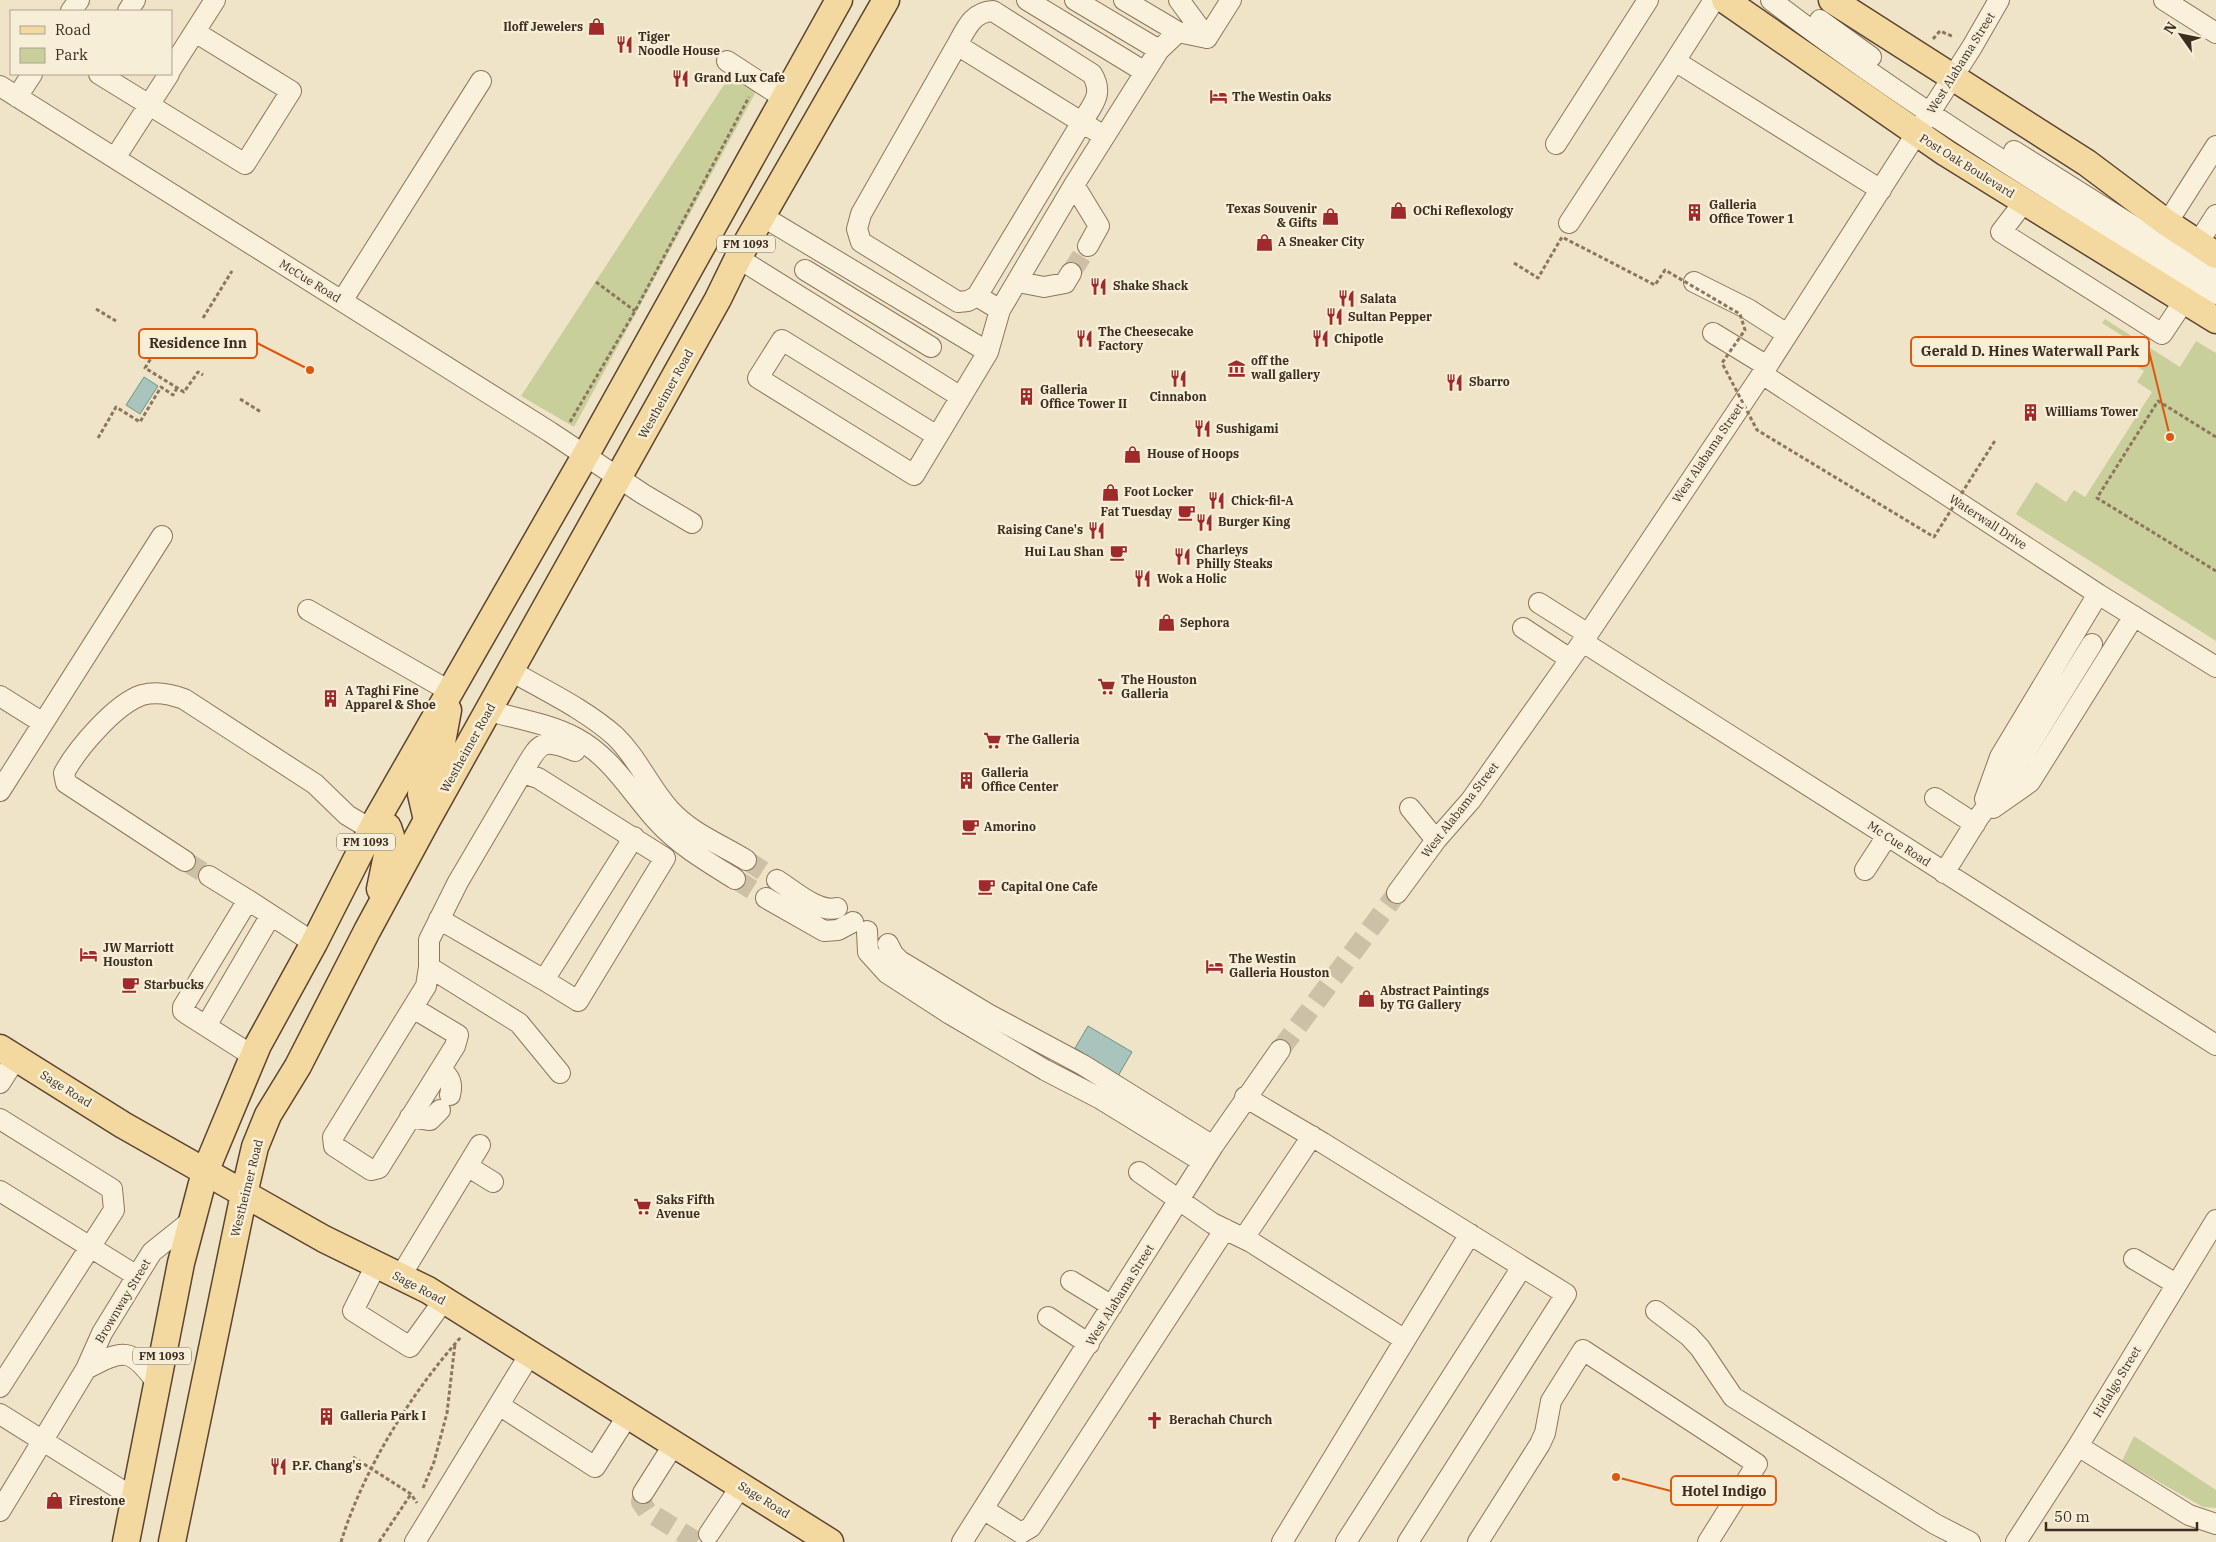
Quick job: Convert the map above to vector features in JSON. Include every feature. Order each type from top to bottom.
[{"type":"main road","name":"FM 1093","points":[[126,1542],[180,1263],[205,1172],[253,1056],[375,824],[585,456],[839,0]]},
{"type":"main road","name":"Post Oak Boulevard","points":[[1725,0],[1928,116],[2024,202],[2216,320]]},
{"type":"main road","points":[[1832,0],[2087,163],[2167,223],[2211,232]]},
{"type":"main road","name":"Westheimer Road","points":[[172,1542],[244,1194],[255,1147],[268,1115],[298,1066],[427,820],[619,478],[718,299],[738,258],[883,4]]},
{"type":"main road","points":[[738,258],[734,250],[736,236],[747,214],[764,134]]},
{"type":"main road","points":[[427,820],[421,794],[438,764],[451,691]]},
{"type":"main road","points":[[375,824],[388,827],[391,836],[375,916]]},
{"type":"main road","name":"Sage Road","points":[[8,1053],[122,1124],[205,1172],[324,1239],[444,1300],[830,1542]]},
{"type":"street","points":[[172,68],[215,0]]},
{"type":"street","points":[[1027,0],[1145,72]]},
{"type":"street","points":[[1075,0],[1159,50]]},
{"type":"street","points":[[1124,0],[1178,32],[1207,38]]},
{"type":"street","points":[[1179,0],[1207,38]]},
{"type":"street","points":[[1207,38],[1231,0]]},
{"type":"street","points":[[1556,144],[1648,0]]},
{"type":"street","points":[[1568,223],[1714,0]]},
{"type":"street","points":[[1770,0],[1928,116],[2216,294]]},
{"type":"street","points":[[1793,0],[1840,35],[1928,116],[2216,278]]},
{"type":"street","name":"West Alabama Street","points":[[1397,893],[1436,840],[1471,800],[1585,638],[1764,370],[1928,116],[1999,0]]},
{"type":"street","points":[[2164,0],[2216,33]]},
{"type":"street","points":[[984,11],[993,11],[1092,74],[1098,84],[1098,95],[1082,122],[977,296],[968,302],[958,302],[861,242],[857,229],[861,214],[956,45],[974,17],[984,11]]},
{"type":"street","points":[[101,75],[244,164],[291,92],[195,32]]},
{"type":"street","points":[[937,436],[782,340],[758,378],[914,475],[988,352],[1000,310],[1074,185],[1159,50],[1178,32]]},
{"type":"street","points":[[956,45],[1104,136]]},
{"type":"street","points":[[727,61],[784,98]]},
{"type":"street","points":[[1675,61],[1880,190]]},
{"type":"street","points":[[17,97],[31,75]]},
{"type":"street","points":[[115,158],[167,75]]},
{"type":"street","points":[[342,301],[482,81]]},
{"type":"street","name":"McCue Road","points":[[0,86],[692,523]]},
{"type":"street","points":[[2167,223],[2216,146]]},
{"type":"street","points":[[1074,185],[1099,226],[1088,246]]},
{"type":"street","points":[[2024,202],[2001,232],[2162,334],[2184,302]]},
{"type":"street","points":[[762,216],[988,352]]},
{"type":"street","points":[[791,290],[818,249]]},
{"type":"street","points":[[738,258],[961,397]]},
{"type":"street","points":[[805,270],[932,348]]},
{"type":"street","points":[[1018,282],[1044,287],[1065,283],[1071,273]]},
{"type":"street","points":[[1694,282],[1748,310],[1787,334]]},
{"type":"street","points":[[977,296],[1000,310]]},
{"type":"street","name":"Waterwall Drive","points":[[1713,333],[1764,370],[2098,594],[2216,667]]},
{"type":"street","points":[[0,791],[162,536]]},
{"type":"street","points":[[1977,820],[2000,757],[2098,594]]},
{"type":"street","name":"Mc Cue Road","points":[[1539,603],[1585,638],[1887,836],[2216,1045]]},
{"type":"street","points":[[308,610],[451,691]]},
{"type":"street","points":[[1977,820],[2030,782],[2134,616]]},
{"type":"street","points":[[1523,628],[1570,659]]},
{"type":"street","points":[[1944,873],[1977,820],[2014,770],[2092,644]]},
{"type":"street","points":[[511,671],[593,720],[614,736],[632,755],[669,810],[697,833],[746,860]]},
{"type":"street","points":[[185,860],[66,783],[64,773],[81,748],[122,707],[142,695],[173,694],[184,699],[315,784],[347,815],[375,824]]},
{"type":"street","points":[[0,696],[43,723]]},
{"type":"street","points":[[489,711],[560,731],[598,753],[622,775],[658,823],[688,849],[735,879]]},
{"type":"street","points":[[413,1008],[458,1035],[455,1046],[441,1070],[379,1168],[371,1170],[334,1146],[333,1137],[426,986],[430,967],[429,940],[439,918],[534,753],[543,744],[554,742],[590,756],[622,775]]},
{"type":"street","points":[[439,918],[578,1001],[665,858],[538,778],[522,773]]},
{"type":"street","points":[[1935,798],[1977,820]]},
{"type":"street","points":[[1410,808],[1436,840]]},
{"type":"street","points":[[1865,870],[1887,836]]},
{"type":"street","points":[[544,980],[634,837]]},
{"type":"street","points":[[209,876],[314,943]]},
{"type":"street","points":[[777,880],[819,906],[830,910],[837,908]]},
{"type":"street","points":[[766,898],[824,931],[860,926],[868,952],[887,973],[950,1014],[1044,1070],[1208,1154]]},
{"type":"street","points":[[248,900],[183,1006],[183,1011],[253,1056]]},
{"type":"street","points":[[206,1026],[271,915]]},
{"type":"street","points":[[888,944],[893,954],[900,961],[988,1014],[1083,1065],[1208,1154]]},
{"type":"street","points":[[430,967],[519,1023],[560,1073]]},
{"type":"street","name":"West Alabama Street","points":[[962,1542],[1208,1154],[1245,1097],[1280,1050]]},
{"type":"street","points":[[0,1084],[8,1053]]},
{"type":"street","points":[[410,1117],[430,1120],[445,1103],[453,1086],[448,1075],[441,1070]]},
{"type":"street","points":[[1245,1097],[1312,1136],[1566,1294],[1408,1542]]},
{"type":"street","points":[[0,1119],[112,1189],[114,1210],[0,1387]]},
{"type":"street","points":[[1244,1238],[1312,1136]]},
{"type":"street","points":[[400,1277],[480,1145]]},
{"type":"street","points":[[467,1166],[493,1182]]},
{"type":"street","points":[[1138,1172],[1225,1229],[1244,1238],[1405,1340]]},
{"type":"street","points":[[0,1191],[137,1276]]},
{"type":"street","name":"Brownway Street","points":[[3,1498],[43,1440],[86,1369],[102,1333],[152,1252],[192,1220]]},
{"type":"street","name":"Hidalgo Street","points":[[2016,1542],[2078,1446],[2216,1220]]},
{"type":"street","points":[[983,1509],[1021,1538],[1031,1527],[1225,1229]]},
{"type":"street","points":[[1282,1542],[1470,1234]]},
{"type":"street","points":[[2134,1259],[2176,1284]]},
{"type":"street","points":[[376,1265],[353,1311],[410,1347],[444,1300]]},
{"type":"street","points":[[1346,1542],[1522,1267]]},
{"type":"street","points":[[1070,1280],[1112,1306]]},
{"type":"street","points":[[1656,1311],[1689,1336],[1700,1348],[1733,1397],[1935,1524],[1970,1542]]},
{"type":"street","points":[[1048,1317],[1089,1344]]},
{"type":"street","points":[[1478,1542],[1540,1444],[1545,1432],[1551,1401],[1583,1350],[1758,1464],[1708,1542]]},
{"type":"street","name":"Brownway Street","points":[[86,1369],[109,1357],[126,1354],[141,1362],[157,1383]]},
{"type":"street","points":[[415,1542],[424,1509],[499,1406],[530,1354]]},
{"type":"street","points":[[499,1406],[595,1466],[628,1415]]},
{"type":"street","points":[[0,1414],[134,1498]]},
{"type":"street","points":[[643,1493],[674,1444]]},
{"type":"street","points":[[2078,1446],[2189,1514],[2216,1524]]},
{"type":"street","points":[[709,1534],[740,1486]]},
{"type":"path","points":[[1930,42],[1940,31],[1957,38]]},
{"type":"path","points":[[570,422],[575,418],[636,311],[758,81]]},
{"type":"path","points":[[1514,263],[1538,278],[1562,237],[1654,285],[1665,270],[1740,314],[1745,330],[1722,363],[1757,430],[1934,537],[1996,439]]},
{"type":"path","points":[[203,318],[232,271]]},
{"type":"path","points":[[596,282],[636,311]]},
{"type":"path","points":[[96,309],[116,321]]},
{"type":"path","points":[[154,344],[158,347],[145,368],[184,392],[198,372],[203,375]]},
{"type":"path","points":[[98,438],[116,407],[140,422],[161,387],[173,394],[177,388]]},
{"type":"path","points":[[240,398],[261,412]]},
{"type":"path","points":[[2216,437],[2158,400],[2097,498],[2216,571]]},
{"type":"path","points":[[341,1542],[348,1520],[372,1469],[403,1413],[442,1357],[456,1343],[474,1319]]},
{"type":"path","points":[[424,1509],[447,1413],[456,1343]]},
{"type":"path","points":[[353,1457],[411,1494],[424,1509]]},
{"type":"path","points":[[379,1542],[411,1494]]},
{"type":"green space","points":[[731,74],[757,90],[574,427],[521,396]]},
{"type":"green space","points":[[2105,319],[2180,367],[2196,341],[2216,353],[2216,641],[2016,514],[2036,482],[2066,502],[2074,490],[2085,497],[2152,392],[2137,382],[2144,371],[2116,354],[2126,338],[2102,323]]},
{"type":"green space","points":[[2134,1436],[2216,1490],[2216,1508],[2203,1507],[2122,1461]]},
{"type":"water","points":[[144,377],[158,386],[140,414],[126,405]]},
{"type":"water","points":[[1088,1026],[1132,1052],[1118,1076],[1075,1048]]},
{"type":"tunnel","points":[[1071,273],[1088,246]]},
{"type":"tunnel","points":[[746,860],[777,880]]},
{"type":"tunnel","points":[[185,861],[209,876]]},
{"type":"tunnel","points":[[735,879],[766,898]]},
{"type":"tunnel","points":[[1280,1050],[1397,893]]},
{"type":"tunnel","points":[[643,1493],[641,1502],[647,1511],[697,1542]]},
{"type":"place","name":"Iloff Jewelers","points":[[597,27]]},
{"type":"place","name":"Tiger Noodle House","points":[[624,44]]},
{"type":"place","name":"Grand Lux Cafe","points":[[680,78]]},
{"type":"place","name":"The Westin Oaks","points":[[1218,97]]},
{"type":"place","name":"OChi Reflexology","points":[[1399,211]]},
{"type":"place","name":"Galleria Office Tower 1","points":[[1695,212]]},
{"type":"place","name":"Texas Souvenir & Gifts","points":[[1331,216]]},
{"type":"place","name":"A Sneaker City","points":[[1264,242]]},
{"type":"place","name":"Shake Shack","points":[[1099,286]]},
{"type":"place","name":"Salata","points":[[1346,299]]},
{"type":"place","name":"Sultan Pepper","points":[[1334,317]]},
{"type":"place","name":"The Cheesecake Factory","points":[[1084,339]]},
{"type":"place","name":"Chipotle","points":[[1320,339]]},
{"type":"place","name":"off the wall gallery","points":[[1237,368]]},
{"type":"place","name":"Residence Inn","points":[[310,370]]},
{"type":"place","name":"Cinnabon","points":[[1178,378]]},
{"type":"place","name":"Sbarro","points":[[1455,382]]},
{"type":"place","name":"Galleria Office Tower II","points":[[1026,397]]},
{"type":"place","name":"Williams Tower","points":[[2031,412]]},
{"type":"place","name":"Sushigami","points":[[1202,429]]},
{"type":"place","name":"Gerald D. Hines Waterwall Park","points":[[2170,437]]},
{"type":"place","name":"House of Hoops","points":[[1133,454]]},
{"type":"place","name":"Foot Locker","points":[[1110,492]]},
{"type":"place","name":"Chick-fil-A","points":[[1217,501]]},
{"type":"place","name":"Fat Tuesday","points":[[1186,512]]},
{"type":"place","name":"Burger King","points":[[1204,522]]},
{"type":"place","name":"Raising Cane's","points":[[1097,530]]},
{"type":"place","name":"Hui Lau Shan","points":[[1118,552]]},
{"type":"place","name":"Charleys Philly Steaks","points":[[1182,557]]},
{"type":"place","name":"Wok a Holic","points":[[1143,579]]},
{"type":"place","name":"Sephora","points":[[1166,623]]},
{"type":"place","name":"The Houston Galleria","points":[[1107,687]]},
{"type":"place","name":"A Taghi Fine Apparel & Shoe","points":[[331,698]]},
{"type":"place","name":"The Galleria","points":[[992,740]]},
{"type":"place","name":"Galleria Office Center","points":[[967,780]]},
{"type":"place","name":"Amorino","points":[[970,827]]},
{"type":"place","name":"Capital One Cafe","points":[[987,887]]},
{"type":"place","name":"JW Marriott Houston","points":[[89,955]]},
{"type":"place","name":"The Westin Galleria Houston","points":[[1215,966]]},
{"type":"place","name":"Starbucks","points":[[130,985]]},
{"type":"place","name":"Abstract Paintings by TG Gallery","points":[[1366,998]]},
{"type":"place","name":"Saks Fifth Avenue","points":[[642,1207]]},
{"type":"place","name":"Galleria Park I","points":[[326,1416]]},
{"type":"place","name":"Berachah Church","points":[[1155,1420]]},
{"type":"place","name":"P.F. Chang's","points":[[278,1466]]},
{"type":"place","name":"Hotel Indigo","points":[[1616,1477]]},
{"type":"place","name":"Firestone","points":[[55,1501]]}]
